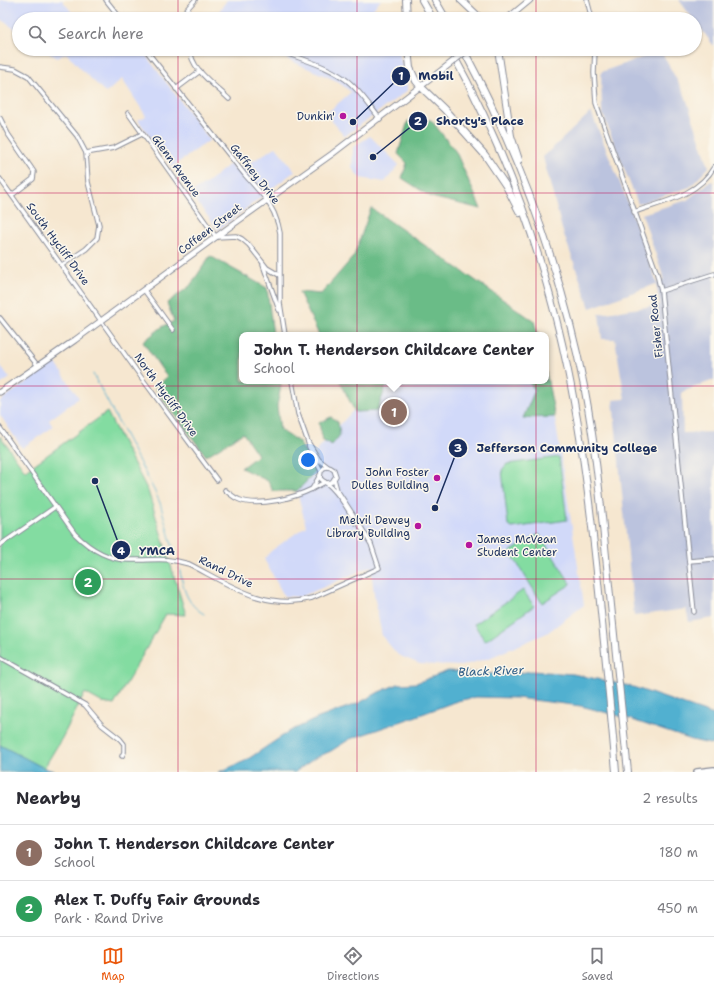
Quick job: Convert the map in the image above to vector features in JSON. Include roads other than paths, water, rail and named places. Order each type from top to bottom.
[{"type":"highway","points":[[406,0],[407,12]]},
{"type":"highway","points":[[422,0],[429,12]]},
{"type":"highway","points":[[435,0],[442,12]]},
{"type":"highway","points":[[461,0],[474,12]]},
{"type":"highway","points":[[409,56],[410,68],[416,81],[475,143],[494,168],[512,196],[532,238]]},
{"type":"highway","points":[[454,56],[478,102],[506,166],[532,238],[551,297],[576,405],[586,471],[616,771]]},
{"type":"highway","points":[[466,56],[507,140],[534,207],[562,294],[584,391],[594,446],[600,497],[624,727],[627,770]]},
{"type":"highway","points":[[499,56],[512,136],[530,190],[534,207]]},
{"type":"main road","points":[[515,12],[530,0]]},
{"type":"main road","name":"Coffeen Street","points":[[0,392],[380,119],[460,56]]},
{"type":"main road","points":[[697,772],[714,770]]},
{"type":"street","points":[[106,0],[115,12]]},
{"type":"street","points":[[184,12],[195,0]]},
{"type":"street","points":[[587,0],[590,12]]},
{"type":"street","name":"Gaffney Drive","points":[[152,56],[176,89],[266,200],[274,213],[279,228],[280,303],[284,332]]},
{"type":"street","points":[[191,56],[200,71],[229,99]]},
{"type":"street","points":[[294,56],[345,79],[351,84],[380,119]]},
{"type":"street","name":"Fisher Road","points":[[595,56],[596,104],[657,274],[661,291],[694,612]]},
{"type":"street","points":[[0,68],[15,69],[28,76],[77,136],[86,153],[88,182],[99,225],[98,233],[96,240],[62,265]]},
{"type":"street","points":[[176,89],[200,71]]},
{"type":"street","points":[[128,114],[142,134]]},
{"type":"street","points":[[0,118],[8,134],[34,172],[33,179],[12,195]]},
{"type":"street","name":"Glenn Avenue","points":[[86,153],[114,148],[142,134],[216,237]]},
{"type":"street","points":[[634,212],[683,195],[698,185],[714,167]]},
{"type":"street","name":"South Hycliff Drive","points":[[0,179],[102,320]]},
{"type":"street","points":[[216,237],[236,236],[242,239],[267,268],[279,275]]},
{"type":"street","points":[[261,260],[274,292],[282,318]]},
{"type":"street","points":[[661,291],[714,274]]},
{"type":"street","points":[[144,290],[173,330]]},
{"type":"street","points":[[0,318],[38,366]]},
{"type":"street","name":"North Hycliff Drive","points":[[102,320],[217,480]]},
{"type":"street","points":[[293,384],[298,414],[309,447],[321,471]]},
{"type":"street","name":"Rand Drive","points":[[0,428],[55,507],[76,534],[98,552],[111,557],[127,560],[162,558],[177,560],[189,564],[246,593],[272,601],[301,601],[312,598],[379,568],[371,544],[359,524]]},
{"type":"street","points":[[308,442],[319,460],[335,471],[336,476],[334,479],[337,490],[359,524]]},
{"type":"street","points":[[312,489],[321,471],[328,467]]},
{"type":"street","points":[[320,475],[321,480],[333,488],[356,523],[359,524]]},
{"type":"street","points":[[225,490],[240,500],[254,503],[264,502],[300,495],[326,483],[332,482],[334,479]]},
{"type":"street","points":[[0,544],[55,507]]},
{"type":"street","points":[[689,561],[714,559]]},
{"type":"street","points":[[0,657],[85,705],[102,725],[124,744],[124,752],[122,756]]},
{"type":"water","points":[[448,671],[509,675],[531,671],[573,674],[630,686],[714,715],[714,745],[692,740],[623,717],[581,706],[517,698],[476,697],[457,701],[350,739],[331,751],[315,758],[295,772],[219,772],[245,761],[290,731],[316,719],[359,703],[398,684],[416,683]]},
{"type":"water","points":[[0,745],[44,768],[57,772],[0,772]]},
{"type":"waterway","points":[[93,374],[155,492],[160,503],[174,552]]},
{"type":"waterway","points":[[179,568],[189,600],[204,614]]},
{"type":"place","name":"Dunkin'","points":[[343,116]]},
{"type":"place","name":"Mobil","points":[[353,122]]},
{"type":"place","name":"Shorty's Place","points":[[373,157]]},
{"type":"place","name":"John T. Henderson Childcare Center","points":[[394,412]]},
{"type":"place","name":"John Foster Dulles Building","points":[[437,478]]},
{"type":"place","name":"YMCA","points":[[95,481]]},
{"type":"place","name":"Jefferson Community College","points":[[435,508]]},
{"type":"place","name":"Melvil Dewey Library Building","points":[[418,526]]},
{"type":"place","name":"James McVean Student Center","points":[[469,545]]},
{"type":"place","name":"Alex T. Duffy Fair Grounds","points":[[88,582]]},
{"type":"water label","name":"Black River","points":[[491,671]]}]
